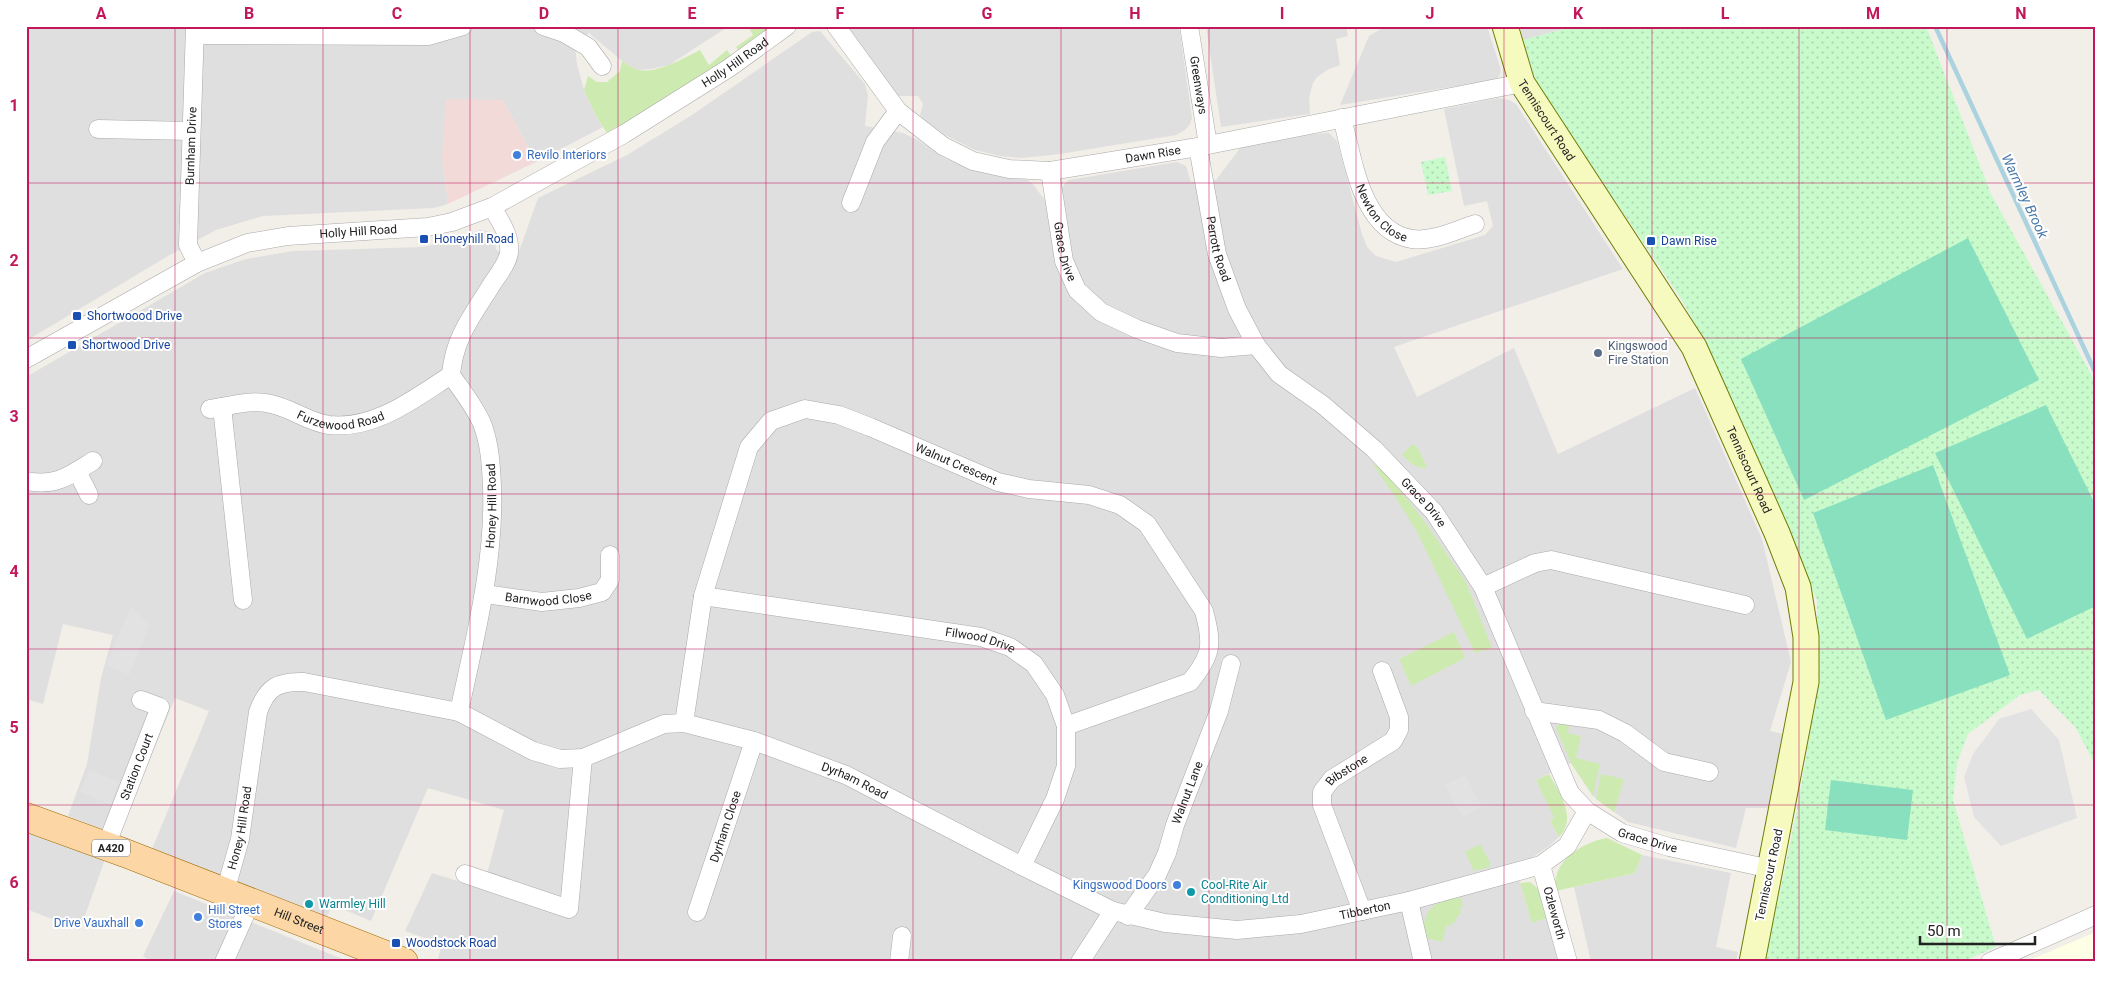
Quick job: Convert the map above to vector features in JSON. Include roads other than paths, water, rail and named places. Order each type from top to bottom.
[{"type":"main road","name":"A420","points":[[26,817],[106,846]]},
{"type":"main road","name":"Hill Street","points":[[106,846],[397,961]]},
{"type":"street","points":[[195,30],[428,36],[463,26]]},
{"type":"street","points":[[543,26],[564,33],[588,47],[602,66]]},
{"type":"street","name":"Holly Hill Road","points":[[26,359],[196,263],[247,243],[288,236],[428,227],[452,222],[492,207],[624,134],[728,68],[787,26]]},
{"type":"street","name":"Dawn Rise","points":[[836,26],[898,111],[943,146],[973,161],[1009,169],[1050,171],[1203,146],[1522,83]]},
{"type":"street","name":"Greenways","points":[[1189,26],[1203,146]]},
{"type":"street","name":"Tenniscourt Road","points":[[1505,26],[1522,83],[1694,347],[1781,541],[1798,587],[1806,637],[1806,682],[1752,962]]},
{"type":"street","name":"Burnham Drive","points":[[195,30],[188,245],[196,263]]},
{"type":"street","points":[[851,204],[875,142],[898,111]]},
{"type":"street","name":"Newton Close","points":[[1342,118],[1363,192],[1371,210],[1382,224],[1396,234],[1413,239],[1431,238],[1475,224]]},
{"type":"street","points":[[98,129],[191,131]]},
{"type":"street","name":"Perrott Road","points":[[1203,146],[1217,254],[1237,309],[1256,345]]},
{"type":"street","name":"Grace Drive","points":[[1050,171],[1064,261],[1077,290],[1101,312],[1136,329],[1177,343],[1221,348],[1256,345],[1280,374],[1323,405],[1374,449],[1434,512],[1483,587],[1570,793],[1588,811],[1622,833],[1669,847],[1771,869]]},
{"type":"street","points":[[451,374],[452,356],[458,339],[509,254],[508,237],[492,207]]},
{"type":"street","name":"Furzewood Road","points":[[243,600],[216,408],[255,402],[273,404],[300,416],[329,425],[363,423],[398,409],[451,374]]},
{"type":"street","name":"Honey Hill Road","points":[[451,374],[469,400],[482,425],[490,452],[493,520],[485,594],[459,712]]},
{"type":"street","name":"Walnut Crescent","points":[[684,723],[704,596],[749,448],[771,421],[805,409],[839,416],[870,427],[998,482],[1029,489],[1089,495],[1120,505],[1148,524],[1204,611],[1209,628],[1210,650],[1202,667],[1190,682],[1066,726]]},
{"type":"street","points":[[26,480],[41,484],[64,479],[92,461]]},
{"type":"street","points":[[77,471],[89,495]]},
{"type":"street","name":"Barnwood Close","points":[[485,594],[542,602],[579,598],[602,592],[610,580],[610,555]]},
{"type":"street","points":[[1483,587],[1535,563],[1551,560],[1745,606]]},
{"type":"street","name":"Filwood Drive","points":[[704,596],[981,637],[1010,647],[1034,664],[1055,695],[1066,726],[1066,766],[1055,799],[1022,866]]},
{"type":"street","name":"Walnut Lane","points":[[1080,962],[1120,913],[1157,875],[1167,853],[1175,825],[1219,711],[1231,664]]},
{"type":"street","name":"Bibstone","points":[[1362,911],[1322,805],[1322,792],[1332,779],[1393,741],[1399,730],[1399,717],[1382,671]]},
{"type":"street","name":"Honey Hill Road","points":[[225,892],[240,839],[258,712],[263,699],[272,688],[287,681],[304,682],[459,712],[533,751],[560,759],[583,758]]},
{"type":"street","name":"Station Court","points":[[106,846],[160,707],[141,700]]},
{"type":"street","points":[[1534,711],[1598,720],[1625,733],[1664,762],[1710,772]]},
{"type":"street","name":"Dyrham Road","points":[[583,758],[664,724],[684,723],[754,741],[846,775],[1022,866],[1120,913]]},
{"type":"street","name":"Dyrham Close","points":[[697,912],[754,741]]},
{"type":"street","points":[[465,874],[569,908],[583,758]]},
{"type":"street","name":"Tibberton","points":[[1120,913],[1165,923],[1237,930],[1301,924],[1409,901],[1541,865],[1567,846],[1588,811]]},
{"type":"street","name":"Ozleworth","points":[[1541,865],[1568,962]]},
{"type":"street","points":[[1409,901],[1422,962]]},
{"type":"street","points":[[224,962],[251,902]]},
{"type":"street","points":[[1990,962],[2096,915]]},
{"type":"street","points":[[899,962],[902,936]]},
{"type":"waterway","name":"Warmley Brook","points":[[1935,26],[2096,374]]},
{"type":"place","name":"Revilo Interiors","points":[[517,155]]},
{"type":"place","name":"Honeyhill Road","points":[[424,239]]},
{"type":"place","name":"Dawn Rise","points":[[1651,241]]},
{"type":"place","name":"Shortwoood Drive","points":[[77,316]]},
{"type":"place","name":"Shortwood Drive","points":[[72,345]]},
{"type":"place","name":"Kingswood Fire Station","points":[[1598,353]]},
{"type":"place","name":"Kingswood Doors","points":[[1177,885]]},
{"type":"place","name":"Cool-Rite Air Conditioning Ltd","points":[[1191,892]]},
{"type":"place","name":"Warmley Hill","points":[[309,904]]},
{"type":"place","name":"Hill Street Stores","points":[[198,917]]},
{"type":"place","name":"Drive Vauxhall","points":[[139,923]]},
{"type":"place","name":"Woodstock Road","points":[[396,943]]}]
